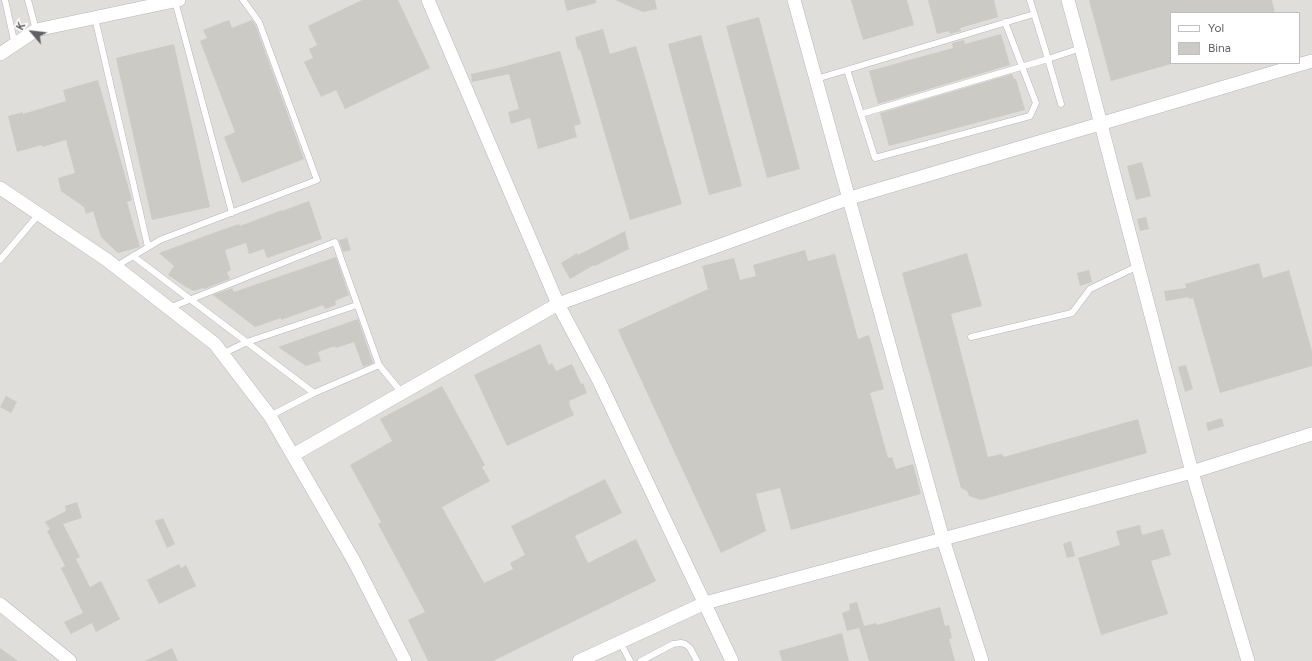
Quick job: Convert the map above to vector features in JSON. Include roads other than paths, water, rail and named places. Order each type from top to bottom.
[{"type":"street","points":[[0,54],[36,30],[177,0]]},
{"type":"street","points":[[428,0],[558,304],[599,380],[732,661]]},
{"type":"street","points":[[794,0],[850,198],[943,539],[982,661]]},
{"type":"street","points":[[1068,0],[1192,472],[1248,661]]},
{"type":"street","points":[[293,455],[558,304],[850,198],[1312,61]]},
{"type":"street","points":[[0,188],[115,267],[215,344],[270,416],[354,561],[405,661]]},
{"type":"street","points":[[579,661],[705,603],[1192,472],[1312,434]]},
{"type":"street","points":[[0,604],[70,661]]},
{"type":"lane","points":[[5,0],[15,45]]},
{"type":"lane","points":[[28,0],[36,30]]},
{"type":"lane","points":[[177,0],[232,212]]},
{"type":"lane","points":[[115,267],[160,240],[317,180],[259,22],[242,0]]},
{"type":"lane","points":[[1030,0],[1061,104]]},
{"type":"lane","points":[[816,79],[1034,14]]},
{"type":"lane","points":[[95,18],[148,247]]},
{"type":"lane","points":[[847,70],[875,158],[1030,116],[1036,103],[1005,22]]},
{"type":"lane","points":[[861,114],[1081,48]]},
{"type":"lane","points":[[0,260],[39,214]]},
{"type":"lane","points":[[169,308],[334,242],[379,365],[402,393]]},
{"type":"lane","points":[[133,256],[314,393]]},
{"type":"lane","points":[[971,337],[1072,313],[1090,289],[1138,266]]},
{"type":"lane","points":[[222,354],[247,342],[357,305]]},
{"type":"lane","points":[[270,416],[314,393],[379,365]]},
{"type":"lane","points":[[620,642],[630,661]]},
{"type":"lane","points":[[641,661],[673,644],[681,642],[690,648],[697,661]]}]
